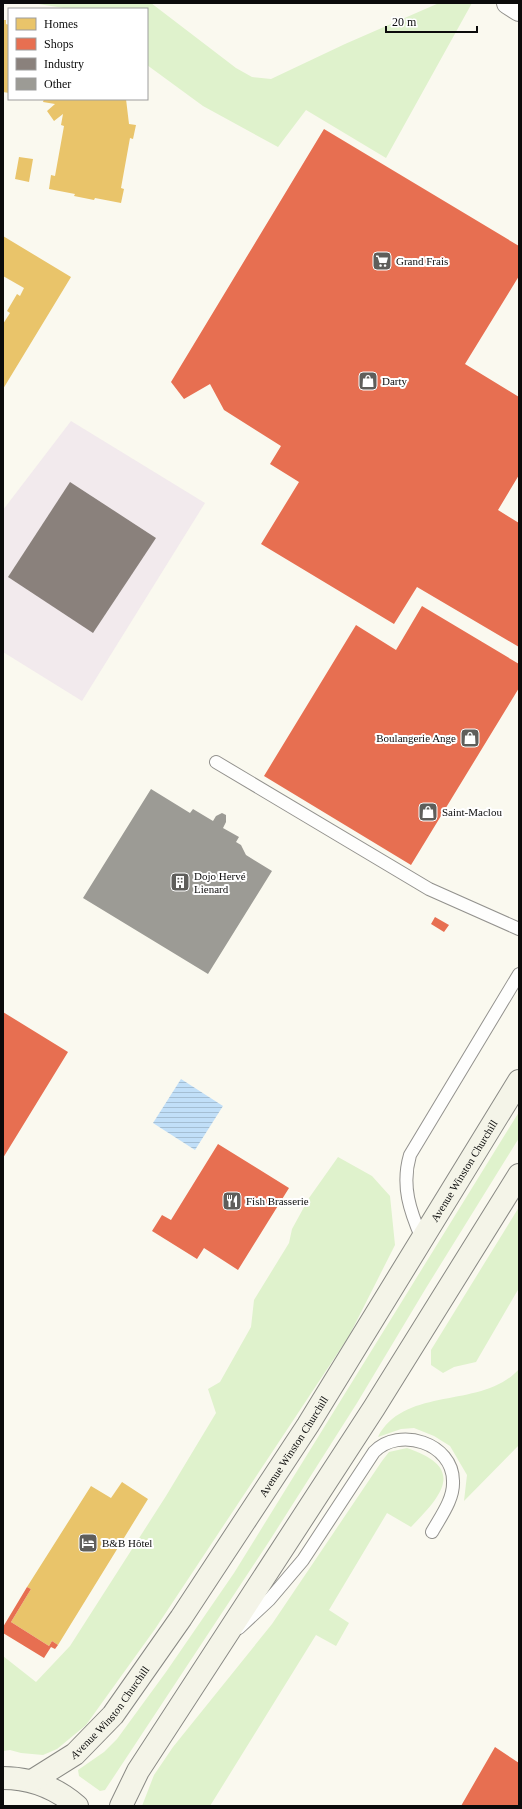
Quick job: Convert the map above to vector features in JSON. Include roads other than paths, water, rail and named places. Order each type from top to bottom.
[{"type":"main road","name":"Avenue Winston Churchill","points":[[32,1781],[75,1754],[113,1714],[253,1510],[308,1425],[519,1081]]},
{"type":"main road","points":[[121,1806],[138,1770],[374,1408],[519,1175]]},
{"type":"main road","points":[[3,1778],[32,1781],[50,1788],[77,1806]]},
{"type":"street","points":[[508,3],[519,10]]},
{"type":"lane","points":[[216,762],[429,888],[519,929]]},
{"type":"lane","points":[[422,1239],[411,1213],[407,1196],[406,1168],[410,1155],[519,974]]},
{"type":"lane","points":[[219,1647],[269,1600],[286,1581],[318,1538],[368,1461],[381,1445],[398,1439],[418,1441],[440,1452],[448,1461],[452,1471],[452,1493],[432,1532]]},
{"type":"water","points":[[181,1079],[223,1106],[195,1150],[153,1123]]},
{"type":"place","name":"Grand Frais","points":[[382,261]]},
{"type":"place","name":"Darty","points":[[368,381]]},
{"type":"place","name":"Boulangerie Ange","points":[[470,738]]},
{"type":"place","name":"Saint-Maclou","points":[[428,812]]},
{"type":"place","name":"Dojo Hervé Lienard","points":[[180,882]]},
{"type":"place","name":"Fish Brasserie","points":[[232,1201]]},
{"type":"place","name":"B&B Hôtel","points":[[88,1543]]}]
